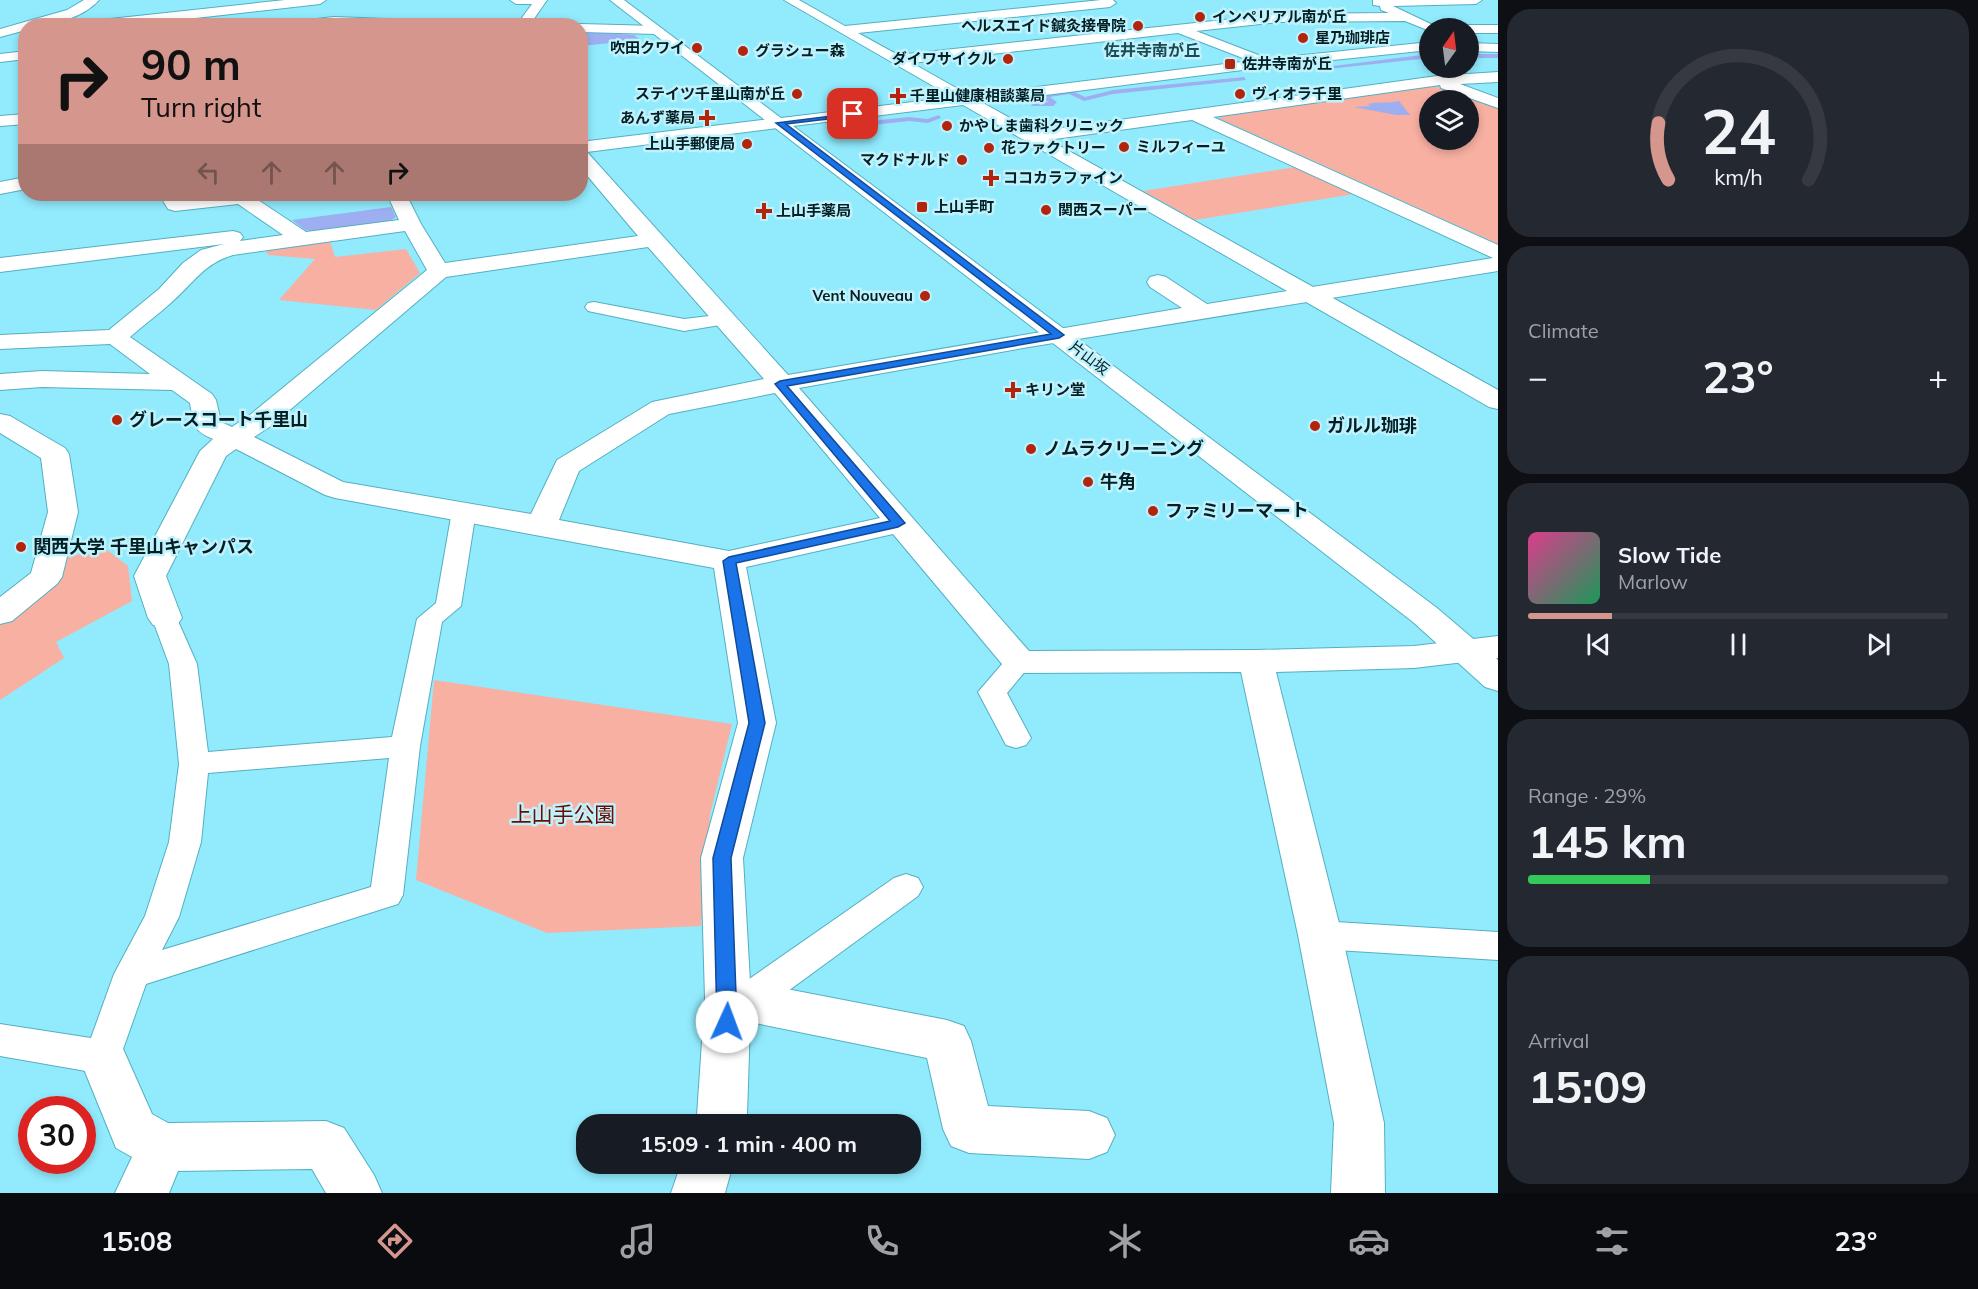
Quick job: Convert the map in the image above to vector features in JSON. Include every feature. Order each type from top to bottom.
[{"type":"street","points":[[196,18],[320,0]]},
{"type":"street","points":[[516,0],[541,0],[528,18]]},
{"type":"street","name":"片山坂","points":[[616,0],[1416,608],[1483,649],[1498,680]]},
{"type":"street","points":[[790,0],[1498,401]]},
{"type":"street","points":[[1373,1],[1476,0]]},
{"type":"street","points":[[1373,1],[1419,23]]},
{"type":"street","points":[[57,18],[98,3]]},
{"type":"street","points":[[844,30],[1110,3]]},
{"type":"street","points":[[897,60],[1280,18],[1405,17]]},
{"type":"street","points":[[1149,18],[1266,63]]},
{"type":"street","points":[[0,33],[18,28]]},
{"type":"street","points":[[588,28],[657,30]]},
{"type":"street","points":[[1479,29],[1498,28]]},
{"type":"street","points":[[0,33],[18,32]]},
{"type":"street","points":[[588,146],[1266,63],[1419,47]]},
{"type":"street","points":[[1479,47],[1498,48]]},
{"type":"street","points":[[0,58],[18,56]]},
{"type":"street","points":[[1033,137],[1437,81],[1498,77]]},
{"type":"street","points":[[1437,81],[1498,103]]},
{"type":"street","points":[[1195,115],[1498,253]]},
{"type":"street","points":[[0,121],[18,120]]},
{"type":"street","points":[[588,164],[653,240],[726,319],[1019,662],[1256,661],[1414,657],[1483,649]]},
{"type":"street","points":[[0,188],[18,185]]},
{"type":"street","points":[[172,201],[175,205],[213,201]]},
{"type":"street","points":[[246,201],[301,238]]},
{"type":"street","points":[[400,201],[439,271]]},
{"type":"street","points":[[0,342],[115,337],[167,294],[191,268],[209,255],[231,249],[301,238],[411,224]]},
{"type":"street","points":[[0,265],[236,236],[248,231]]},
{"type":"street","points":[[165,618],[150,576],[214,451],[261,420],[439,271],[653,240]]},
{"type":"street","points":[[541,525],[567,466],[661,408],[780,384],[1059,335],[1498,264]]},
{"type":"street","points":[[1158,282],[1203,312]]},
{"type":"street","points":[[115,337],[203,400],[208,427],[235,438],[335,489],[729,561],[898,523]]},
{"type":"street","points":[[0,382],[42,379],[179,382]]},
{"type":"street","points":[[0,422],[55,454],[63,512],[46,577],[0,614]]},
{"type":"street","points":[[722,1114],[736,1000],[722,858],[757,723],[729,561]]},
{"type":"street","points":[[1256,661],[1320,935],[1359,1123],[1358,1193]]},
{"type":"street","points":[[736,1000],[946,1041],[969,1129],[1089,1135]]},
{"type":"street","points":[[103,1057],[134,1131],[163,1147],[326,1145],[355,1193]]},
{"type":"street","points":[[141,1193],[163,1147]]},
{"type":"street","points":[[698,1193],[704,1174]]},
{"type":"lane","points":[[594,307],[684,325],[726,319]]},
{"type":"lane","points":[[132,974],[386,895],[405,746],[430,619],[448,606],[464,511]]},
{"type":"lane","points":[[0,1040],[103,1057],[132,974],[162,917],[185,842],[194,764],[183,664],[165,618]]},
{"type":"lane","points":[[1016,738],[992,692],[1019,662]]},
{"type":"lane","points":[[194,764],[405,746]]},
{"type":"lane","points":[[736,1000],[906,887]]},
{"type":"lane","points":[[1320,935],[1498,946]]},
{"type":"green space","points":[[1430,86],[1450,90],[1419,90],[1419,150],[1479,150],[1479,100],[1498,107],[1498,244],[1220,119],[1221,114]]},
{"type":"green space","points":[[1296,167],[1354,194],[1195,220],[1143,191]]},
{"type":"green space","points":[[330,241],[335,257],[406,249],[420,273],[376,310],[279,300],[315,259],[268,255],[266,250]]},
{"type":"green space","points":[[103,547],[128,566],[132,601],[56,642],[64,658],[0,700],[0,625],[58,577],[63,559]]},
{"type":"green space","name":"上山手公園","points":[[434,680],[732,724],[710,815],[701,926],[547,933],[416,880]]},
{"type":"water","points":[[588,32],[634,35],[641,40],[588,45]]},
{"type":"water","points":[[1399,101],[1410,115],[1396,115],[1354,107],[1370,106],[1368,104],[1371,103]]},
{"type":"water","points":[[391,207],[396,217],[388,222],[321,232],[305,230],[292,220]]},
{"type":"waterway","points":[[1479,56],[1498,56]]},
{"type":"waterway","points":[[1328,67],[1419,57]]},
{"type":"waterway","points":[[1028,98],[1070,92],[1084,99],[1113,92],[1244,79]]},
{"type":"waterway","points":[[1033,105],[1053,104],[1054,102],[1043,96]]},
{"type":"waterway","points":[[861,129],[860,124],[909,119],[928,121],[939,117]]},
{"type":"place","name":"インペリアル南が丘","points":[[1200,17]]},
{"type":"place","name":"ヘルスエイド鍼灸接骨院","points":[[1138,26]]},
{"type":"place","name":"星乃珈琲店","points":[[1303,38]]},
{"type":"place","name":"吹田クワイ","points":[[697,48]]},
{"type":"place","name":"グラシュー森","points":[[743,51]]},
{"type":"place","name":"ダイワサイクル","points":[[1008,59]]},
{"type":"place","name":"佐井寺南が丘","points":[[1230,64]]},
{"type":"place","name":"ステイツ千里山南が丘","points":[[797,94]]},
{"type":"place","name":"ヴィオラ千里","points":[[1240,94]]},
{"type":"place","name":"千里山健康相談薬局","points":[[898,96]]},
{"type":"place","name":"あんず薬局","points":[[707,118]]},
{"type":"place","name":"かやしま歯科クリニック","points":[[947,126]]},
{"type":"place","name":"上山手郵便局","points":[[747,144]]},
{"type":"place","name":"ミルフィーユ","points":[[1124,147]]},
{"type":"place","name":"花ファクトリー","points":[[989,148]]},
{"type":"place","name":"マクドナルド","points":[[962,160]]},
{"type":"place","name":"ココカラファイン","points":[[991,178]]},
{"type":"place","name":"上山手町","points":[[922,207]]},
{"type":"place","name":"関西スーパー","points":[[1046,210]]},
{"type":"place","name":"上山手薬局","points":[[764,211]]},
{"type":"place","name":"Vent Nouveau","points":[[925,296]]},
{"type":"place","name":"キリン堂","points":[[1013,390]]},
{"type":"place","name":"グレースコート千里山","points":[[117,420]]},
{"type":"place","name":"ガルル珈琲","points":[[1315,426]]},
{"type":"place","name":"ノムラクリーニング","points":[[1031,449]]},
{"type":"place","name":"牛角","points":[[1088,482]]},
{"type":"place","name":"ファミリーマート","points":[[1153,511]]},
{"type":"place","name":"関西大学 千里山キャンパス","points":[[21,547]]},
{"type":"district","name":"佐井寺南が丘","points":[[1152,50]]},
{"type":"route","points":[[727,1022],[722,858],[757,723],[729,561],[898,523],[780,384],[1059,335],[779,123],[853,114]]}]
